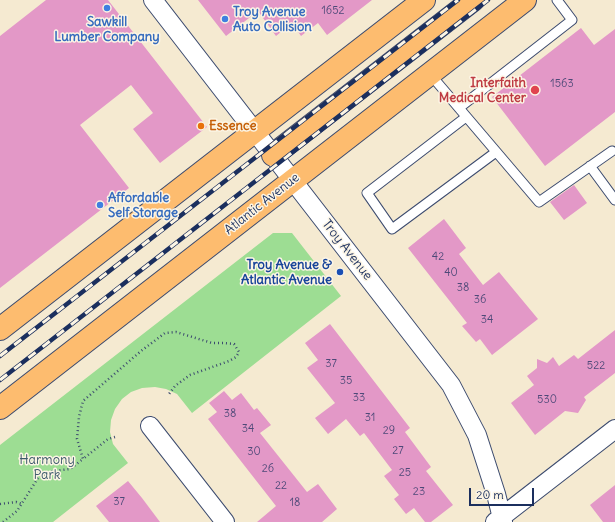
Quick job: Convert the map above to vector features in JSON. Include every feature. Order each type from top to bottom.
[{"type":"main road","points":[[0,329],[424,0]]},
{"type":"main road","name":"Atlantic Avenue","points":[[0,408],[525,0]]},
{"type":"main road","points":[[273,155],[470,1]]},
{"type":"main road","points":[[342,143],[391,64]]},
{"type":"street","name":"Troy Avenue","points":[[153,0],[450,385],[477,435],[496,494],[500,520]]},
{"type":"street","points":[[150,426],[225,522]]},
{"type":"street","points":[[500,520],[615,429]]},
{"type":"lane","points":[[459,108],[572,20],[557,0]]},
{"type":"lane","points":[[430,74],[539,202],[612,151]]},
{"type":"lane","points":[[466,117],[367,194],[392,229],[496,152]]},
{"type":"lane","points":[[590,166],[615,200]]},
{"type":"path","points":[[83,459],[77,439],[79,417],[84,401],[153,342],[165,333],[176,332],[212,344],[224,342],[234,344],[239,352],[236,357],[190,375],[175,386],[169,394]]},
{"type":"path","points":[[3,522],[17,511],[38,478],[53,471],[70,469],[108,440],[115,437]]},
{"type":"path","points":[[0,504],[16,502],[22,504]]},
{"type":"green space","name":"Harmony Park","points":[[273,233],[292,233],[341,296],[192,413],[177,394],[166,389],[155,387],[142,388],[131,392],[122,399],[115,409],[111,420],[110,432],[113,444],[128,463],[53,522],[0,522],[0,445]]},
{"type":"building","points":[[46,0],[108,0],[207,127],[160,163],[133,129],[153,113],[131,85],[80,125],[129,188],[0,288],[0,36]]},
{"type":"building","points":[[198,0],[372,0],[327,35],[318,23],[301,36],[292,23],[276,36],[258,11],[226,36]]},
{"type":"building","points":[[581,28],[594,45],[615,29],[615,112],[545,166],[492,97]]},
{"type":"building","points":[[574,185],[587,203],[564,220],[550,202]]},
{"type":"building","points":[[444,219],[466,248],[459,254],[483,285],[499,272],[538,319],[492,355],[480,339],[476,342],[462,326],[467,323],[408,248]]},
{"type":"building","points":[[330,324],[410,428],[405,432],[431,467],[426,471],[453,505],[431,522],[425,522],[414,508],[406,514],[394,499],[399,495],[384,476],[392,470],[364,433],[360,436],[346,419],[328,434],[315,418],[335,403],[307,368],[318,360],[305,343]]},
{"type":"building","points":[[615,330],[615,373],[584,397],[586,400],[578,413],[565,411],[535,435],[511,403],[534,385],[527,376],[537,368],[537,359],[547,363],[553,357],[559,366],[574,355],[578,359]]},
{"type":"building","points":[[224,391],[232,400],[241,393],[254,410],[257,408],[271,425],[260,433],[307,492],[318,484],[337,509],[322,522],[257,522],[276,506],[208,419],[217,412],[209,403]]},
{"type":"building","points":[[128,481],[160,522],[109,522],[96,506]]},
{"type":"building","points":[[615,485],[615,522],[603,522],[590,505]]},
{"type":"railway","points":[[0,356],[458,0]]},
{"type":"railway","points":[[0,380],[488,0]]},
{"type":"place","name":"Sawkill Lumber Company","points":[[107,8]]},
{"type":"place","name":"Troy Avenue Auto Collision","points":[[225,19]]},
{"type":"place","name":"Interfaith Medical Center","points":[[535,90]]},
{"type":"place","name":"Essence","points":[[201,126]]},
{"type":"place","name":"Affordable Self Storage","points":[[100,205]]},
{"type":"place","name":"Troy Avenue & Atlantic Avenue","points":[[340,272]]}]
